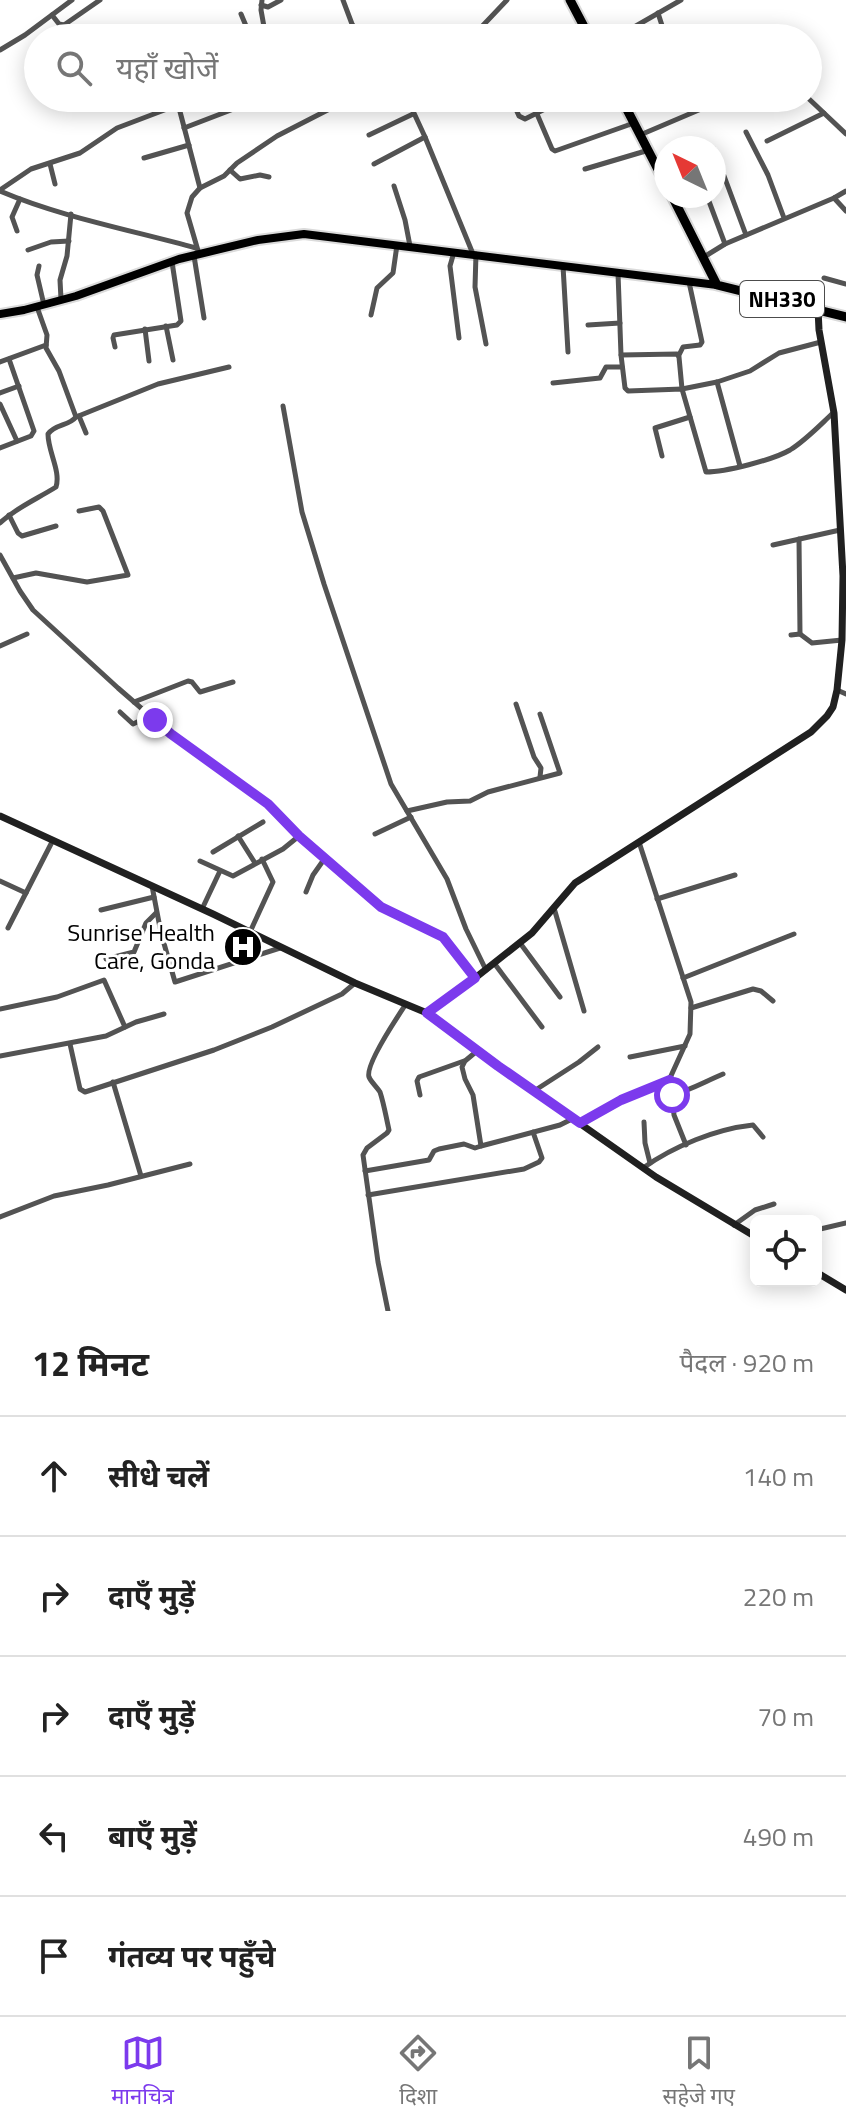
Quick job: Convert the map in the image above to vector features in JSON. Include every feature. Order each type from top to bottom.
[{"type":"highway","points":[[570,0],[583,24]]},
{"type":"highway","points":[[628,112],[654,160]]},
{"type":"highway","name":"NH330","points":[[678,208],[717,285],[846,317]]},
{"type":"main road","points":[[0,314],[61,300],[196,252],[304,234],[717,285]]},
{"type":"main road","points":[[427,1013],[520,943],[575,883],[811,732],[833,707],[842,640],[843,576],[834,413],[818,309]]},
{"type":"main road","points":[[0,816],[355,983],[427,1013],[534,1091],[750,1234]]},
{"type":"main road","points":[[822,1276],[846,1290]]},
{"type":"street","points":[[40,24],[72,0]]},
{"type":"street","points":[[65,24],[100,0]]},
{"type":"street","points":[[262,3],[268,7],[281,0]]},
{"type":"street","points":[[343,0],[352,24]]},
{"type":"street","points":[[484,24],[507,0]]},
{"type":"street","points":[[639,24],[670,3],[681,0]]},
{"type":"street","points":[[262,3],[264,24]]},
{"type":"street","points":[[658,13],[662,24]]},
{"type":"street","points":[[241,14],[246,24]]},
{"type":"street","points":[[52,15],[59,24]]},
{"type":"street","points":[[0,50],[24,36]]},
{"type":"street","points":[[0,190],[31,169],[80,153],[117,128],[158,112]]},
{"type":"street","points":[[180,112],[200,188]]},
{"type":"street","points":[[184,128],[226,112]]},
{"type":"street","points":[[204,318],[196,275],[196,252],[187,213],[189,202],[200,188],[224,176],[243,158],[323,112]]},
{"type":"street","points":[[518,112],[522,119],[541,112]]},
{"type":"street","points":[[640,135],[696,112]]},
{"type":"street","points":[[767,141],[824,113],[846,134]]},
{"type":"street","points":[[369,135],[413,114],[475,254],[475,287],[486,344]]},
{"type":"street","points":[[537,114],[555,151],[634,123]]},
{"type":"street","points":[[746,132],[768,175],[784,218]]},
{"type":"street","points":[[374,164],[425,137]]},
{"type":"street","points":[[144,158],[189,145]]},
{"type":"street","points":[[585,169],[649,150]]},
{"type":"street","points":[[50,164],[55,184]]},
{"type":"street","points":[[230,170],[240,179],[260,175],[269,177]]},
{"type":"street","points":[[726,182],[746,235]]},
{"type":"street","points":[[394,186],[410,246]]},
{"type":"street","points":[[0,190],[20,199],[196,252]]},
{"type":"street","points":[[703,257],[725,244],[846,191]]},
{"type":"street","points":[[834,198],[846,211]]},
{"type":"street","points":[[17,231],[12,217],[20,199]]},
{"type":"street","points":[[712,208],[725,244]]},
{"type":"street","points":[[61,300],[60,280],[67,256],[71,214]]},
{"type":"street","points":[[28,250],[51,242],[69,241]]},
{"type":"street","points":[[371,315],[377,288],[393,273],[397,244]]},
{"type":"street","points":[[455,251],[450,266],[459,338]]},
{"type":"street","points":[[115,347],[113,335],[177,325],[181,321],[172,261]]},
{"type":"street","points":[[563,265],[568,352]]},
{"type":"street","points":[[39,266],[37,275],[46,345],[86,433]]},
{"type":"street","points":[[618,272],[622,367],[624,386],[628,391],[682,389],[717,382],[750,371],[789,349],[821,342]]},
{"type":"street","points":[[824,278],[846,284]]},
{"type":"street","points":[[689,282],[702,342],[683,347],[679,356],[682,389],[706,472],[740,466],[786,452],[834,413]]},
{"type":"street","points":[[588,325],[620,323]]},
{"type":"street","points":[[166,326],[173,360]]},
{"type":"street","points":[[145,329],[149,361]]},
{"type":"street","points":[[0,362],[46,345]]},
{"type":"street","points":[[621,355],[679,356]]},
{"type":"street","points":[[0,448],[31,436],[34,431],[9,359]]},
{"type":"street","points":[[0,523],[26,503],[56,487],[58,478],[48,434],[53,429],[158,384],[229,367]]},
{"type":"street","points":[[553,383],[600,378],[606,367],[622,367]]},
{"type":"street","points":[[717,382],[740,466]]},
{"type":"street","points":[[0,393],[19,386]]},
{"type":"street","points":[[0,404],[17,441]]},
{"type":"street","points":[[283,406],[299,501],[391,784],[447,879],[486,970]]},
{"type":"street","points":[[662,456],[655,428],[690,417]]},
{"type":"street","points":[[13,578],[36,573],[87,582],[128,575],[102,508],[79,511]]},
{"type":"street","points":[[9,515],[22,536],[56,526]]},
{"type":"street","points":[[773,545],[840,530]]},
{"type":"street","points":[[799,539],[800,634]]},
{"type":"street","points":[[0,555],[2,566],[33,610],[134,702],[171,734],[268,804],[299,836],[385,910],[443,937],[475,978]]},
{"type":"street","points":[[0,646],[27,634]]},
{"type":"street","points":[[791,635],[800,634],[812,643],[842,640]]},
{"type":"street","points":[[134,702],[188,681],[200,692],[233,682]]},
{"type":"street","points":[[837,690],[846,694]]},
{"type":"street","points":[[516,704],[534,757],[541,768],[539,778]]},
{"type":"street","points":[[120,712],[133,724],[150,716]]},
{"type":"street","points":[[375,834],[409,814],[447,802],[466,802],[488,792],[559,773],[561,771],[540,714]]},
{"type":"street","points":[[213,852],[263,822]]},
{"type":"street","points":[[238,836],[255,863]]},
{"type":"street","points":[[200,861],[233,876],[283,849],[299,836]]},
{"type":"street","points":[[8,928],[53,840]]},
{"type":"street","points":[[639,842],[691,1008],[690,1034],[670,1080],[674,1115],[686,1145]]},
{"type":"street","points":[[306,892],[325,858]]},
{"type":"street","points":[[250,932],[273,882],[262,859]]},
{"type":"street","points":[[202,909],[220,871]]},
{"type":"street","points":[[657,899],[735,875]]},
{"type":"street","points":[[0,881],[26,893]]},
{"type":"street","points":[[151,885],[177,983],[281,948]]},
{"type":"street","points":[[101,910],[154,897]]},
{"type":"street","points":[[554,908],[584,1011]]},
{"type":"street","points":[[106,959],[136,950],[146,923],[157,912]]},
{"type":"street","points":[[683,978],[794,934]]},
{"type":"street","points":[[520,943],[560,997]]},
{"type":"street","points":[[494,963],[542,1027]]},
{"type":"street","points":[[0,1009],[57,997],[104,980],[125,1027]]},
{"type":"street","points":[[70,1044],[82,1091],[85,1092],[214,1050],[272,1027],[342,994],[355,983]]},
{"type":"street","points":[[691,1008],[753,989],[761,991],[773,1001]]},
{"type":"street","points":[[388,1311],[378,1262],[364,1152],[389,1130],[378,1089],[368,1073],[382,1041],[406,1004]]},
{"type":"street","points":[[0,1056],[106,1036],[136,1022],[164,1014]]},
{"type":"street","points":[[630,1057],[686,1045]]},
{"type":"street","points":[[534,1091],[598,1047]]},
{"type":"street","points":[[420,1095],[419,1077],[465,1061],[477,1051]]},
{"type":"street","points":[[465,1061],[463,1071],[473,1095],[481,1146]]},
{"type":"street","points":[[672,1095],[694,1089],[723,1074]]},
{"type":"street","points":[[365,1171],[429,1160],[439,1149],[464,1144],[475,1148],[566,1124],[670,1080]]},
{"type":"street","points":[[113,1082],[141,1176]]},
{"type":"street","points":[[644,1122],[647,1166],[686,1145],[746,1126],[756,1127],[763,1137]]},
{"type":"street","points":[[368,1195],[524,1169],[542,1158],[533,1132]]},
{"type":"street","points":[[0,1217],[54,1196],[190,1164]]},
{"type":"street","points":[[734,1225],[755,1210],[774,1204]]},
{"type":"street","points":[[822,1229],[846,1223]]},
{"type":"place","name":"Sunrise Health Care, Gonda","points":[[243,947]]},
{"type":"route","points":[[155,720],[268,804],[299,836],[381,907],[431,929],[448,941],[475,978],[427,1013],[452,1033],[580,1123],[621,1100],[670,1080],[672,1095]]}]
